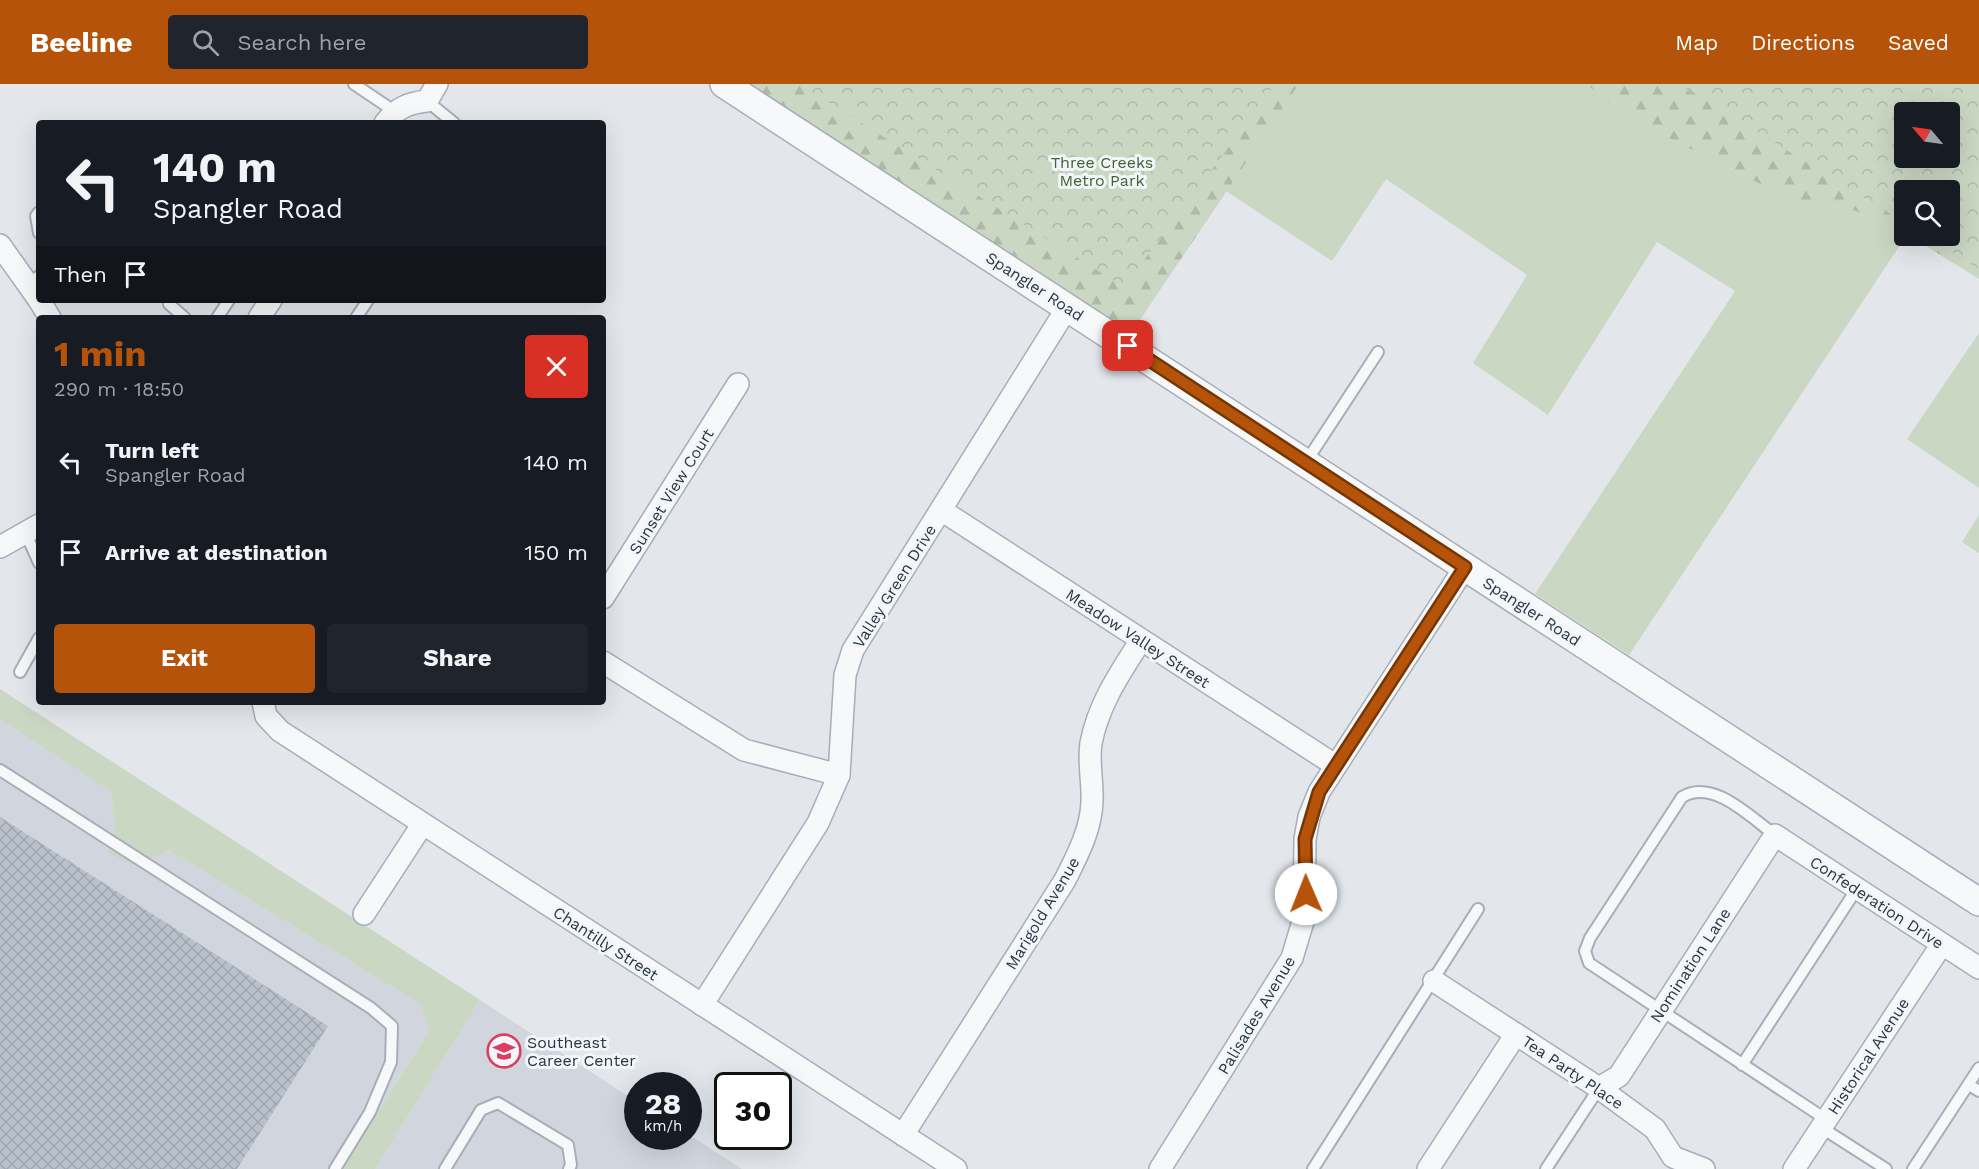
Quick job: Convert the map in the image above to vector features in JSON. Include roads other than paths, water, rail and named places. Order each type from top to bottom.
[{"type":"street","name":"Spangler Road","points":[[724,84],[1979,902]]},
{"type":"street","points":[[390,117],[410,103],[432,92]]},
{"type":"street","points":[[0,245],[36,290]]},
{"type":"street","name":"Valley Green Drive","points":[[702,1005],[818,823],[839,776],[845,675],[853,650],[1067,308]]},
{"type":"street","name":"Sunset View Court","points":[[606,593],[738,384]]},
{"type":"street","name":"Meadow Valley Street","points":[[941,510],[1335,765]]},
{"type":"street","points":[[0,547],[33,530]]},
{"type":"street","name":"Palisades Avenue","points":[[1160,1169],[1292,958],[1304,918],[1305,839],[1309,817],[1319,792],[1465,567]]},
{"type":"street","name":"Marigold Avenue","points":[[903,1135],[1065,880],[1078,855],[1092,804],[1091,746],[1099,713],[1114,682],[1141,640]]},
{"type":"street","points":[[606,664],[744,750],[839,776]]},
{"type":"street","name":"Chantilly Street","points":[[263,706],[274,727],[956,1169]]},
{"type":"street","points":[[364,914],[422,825]]},
{"type":"street","name":"Confederation Drive","points":[[1775,835],[1856,890],[1979,968]]},
{"type":"street","name":"Nomination Lane","points":[[1599,1088],[1619,1076],[1775,835]]},
{"type":"street","name":"Historical Avenue","points":[[1794,1169],[1942,944]]},
{"type":"street","name":"Tea Party Place","points":[[1434,981],[1599,1088],[1655,1129],[1669,1163],[1704,1169]]},
{"type":"street","points":[[1428,1169],[1516,1034]]},
{"type":"lane","points":[[354,84],[390,117]]},
{"type":"lane","points":[[432,92],[452,120]]},
{"type":"lane","points":[[170,303],[182,315]]},
{"type":"lane","points":[[1306,462],[1378,352]]},
{"type":"lane","points":[[33,530],[36,546]]},
{"type":"lane","points":[[20,672],[36,643]]},
{"type":"lane","points":[[0,770],[371,1008],[392,1026],[391,1062],[370,1112],[335,1169]]},
{"type":"lane","points":[[1775,835],[1719,796],[1706,790],[1693,791],[1682,797],[1590,938],[1585,951],[1589,963],[1742,1065],[1886,1169]]},
{"type":"lane","points":[[1742,1065],[1856,890]]},
{"type":"lane","points":[[1313,1169],[1478,909]]},
{"type":"lane","points":[[1913,1169],[1979,1068]]},
{"type":"lane","points":[[1969,1085],[1979,1091]]},
{"type":"lane","points":[[1546,1169],[1599,1088]]},
{"type":"lane","points":[[445,1169],[481,1110],[498,1102],[567,1146],[572,1165],[569,1169]]},
{"type":"place","name":"Southeast Career Center","points":[[504,1051]]},
{"type":"park label","name":"Three Creeks Metro Park","points":[[1102,171]]}]
